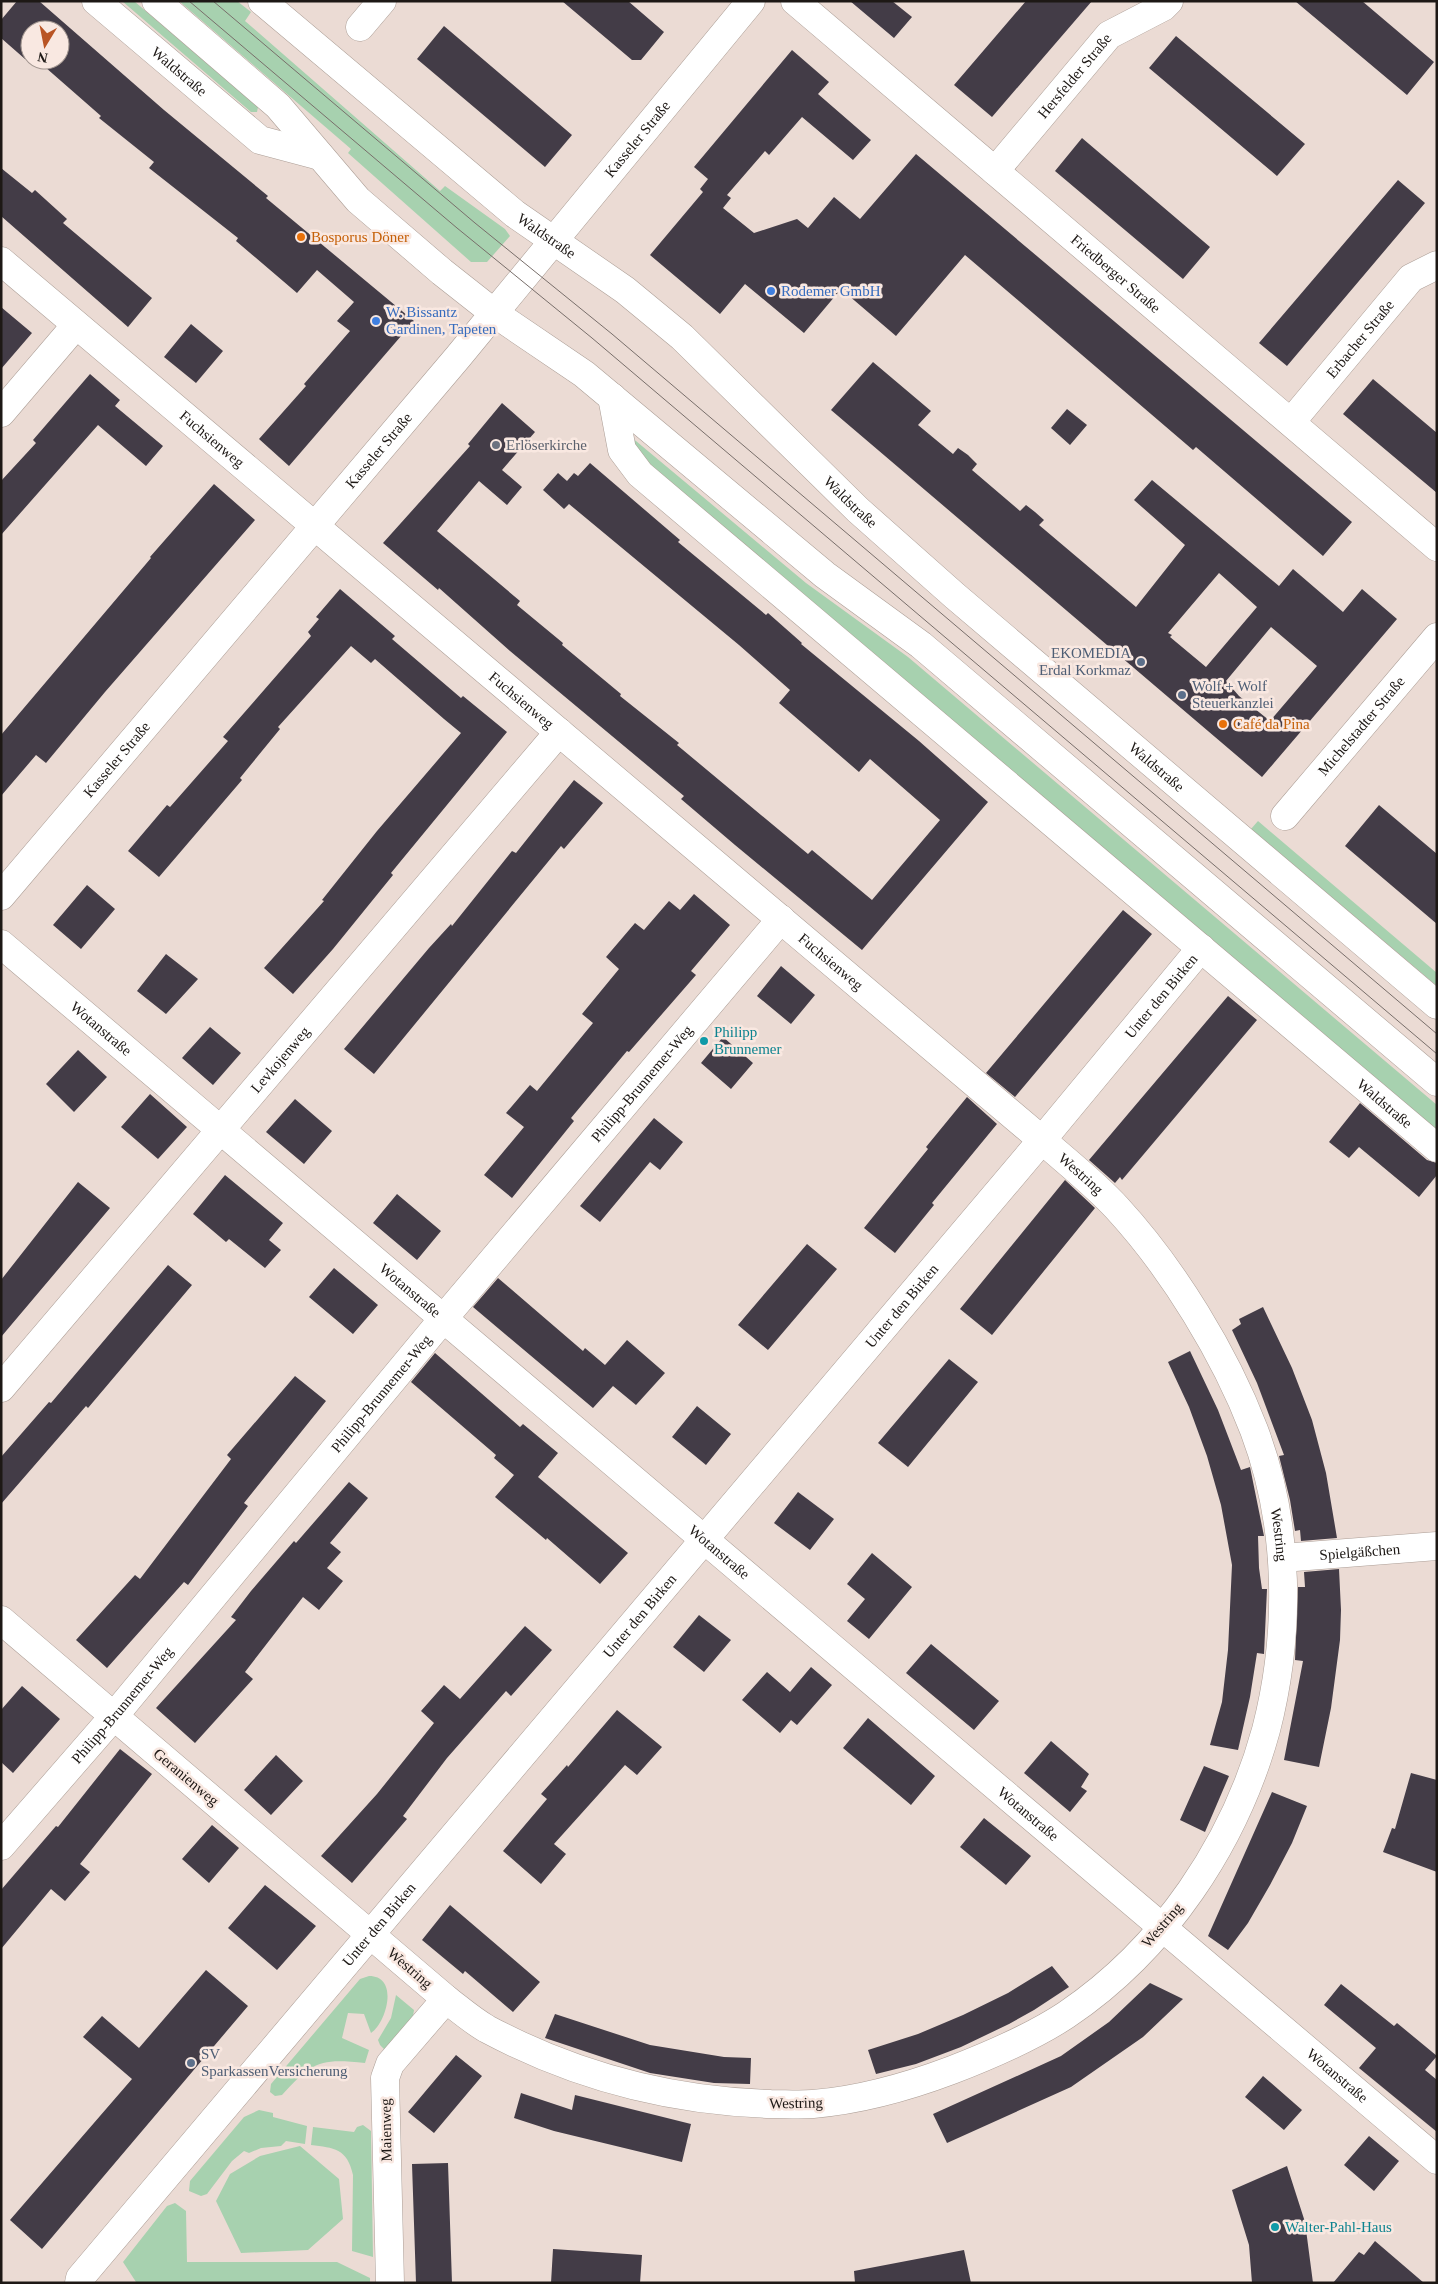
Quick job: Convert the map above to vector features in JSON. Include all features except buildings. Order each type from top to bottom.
[{"type":"street","name":"Waldstraße","points":[[96,1],[260,140],[320,156]]},
{"type":"street","points":[[156,1],[278,106],[358,200],[442,272],[494,313],[584,374],[825,575],[921,645],[1437,1082]]},
{"type":"street","name":"Waldstraße","points":[[262,1],[508,208],[625,290],[682,337],[858,510],[942,584],[1437,1005]]},
{"type":"street","points":[[360,27],[382,1]]},
{"type":"street","name":"Kasseler Straße","points":[[1,896],[494,313],[751,1]]},
{"type":"street","name":"Friedberger Straße","points":[[796,1],[1437,546]]},
{"type":"street","name":"Hersfelder Straße","points":[[995,171],[1109,34],[1164,7],[1168,1]]},
{"type":"street","name":"Fuchsienweg","points":[[1,261],[1042,1140]]},
{"type":"street","name":"Erbacher Straße","points":[[1290,422],[1411,278],[1437,265]]},
{"type":"street","points":[[1,413],[76,325]]},
{"type":"street","name":"Waldstraße","points":[[612,397],[622,450],[640,474],[1437,1148]]},
{"type":"street","name":"Michelstadter Straße","points":[[1285,816],[1437,636]]},
{"type":"street","name":"Levkojenweg","points":[[1,1388],[559,732]]},
{"type":"street","name":"Philipp-Brunnemer-Weg","points":[[1,1846],[114,1716],[443,1319],[781,919]]},
{"type":"street","name":"Wotanstraße","points":[[1,944],[220,1132],[1437,2160]]},
{"type":"street","name":"Unter den Birken","points":[[79,2283],[80,2278],[1042,1140],[1201,948]]},
{"type":"street","name":"Westring","points":[[371,1935],[446,1999],[484,2027],[564,2065],[644,2090],[724,2103],[810,2105],[868,2097],[929,2078],[997,2052],[1066,2015],[1115,1976],[1162,1928],[1196,1885],[1221,1843],[1242,1802],[1257,1763],[1275,1696],[1281,1648],[1283,1629],[1282,1558],[1271,1490],[1255,1434],[1233,1382],[1200,1324],[1158,1257],[1115,1206],[1042,1140]]},
{"type":"street","name":"Spielgäßchen","points":[[1282,1558],[1437,1546]]},
{"type":"street","name":"Geranienweg","points":[[1,1620],[371,1935]]},
{"type":"street","name":"Maienweg","points":[[390,2283],[385,2078],[390,2064],[446,1999]]},
{"type":"green space","points":[[122,1],[134,1],[258,107],[257,112],[251,112]]},
{"type":"green space","points":[[179,1],[237,1],[251,12],[245,21],[440,191],[445,186],[505,229],[510,236],[487,262],[471,262],[348,153],[351,149]]},
{"type":"green space","points":[[624,431],[806,583],[908,657],[1437,1105],[1437,1135],[656,474]]},
{"type":"green space","points":[[1258,821],[1437,973],[1437,986],[1251,829]]},
{"type":"green space","points":[[369,1976],[379,1978],[384,1984],[387,1992],[385,2011],[376,2028],[371,2033],[364,2014],[348,2013],[342,2038],[369,2050],[365,2063],[326,2062],[309,2069],[301,2075],[282,2095],[275,2096],[270,2092],[271,2084],[360,1979]]},
{"type":"green space","points":[[396,1995],[414,2010],[413,2016],[386,2051],[378,2040],[391,2018]]},
{"type":"green space","points":[[259,2110],[273,2113],[273,2117],[307,2126],[305,2144],[286,2141],[281,2146],[261,2148],[249,2153],[244,2151],[232,2161],[207,2194],[201,2196],[189,2191],[190,2181],[244,2117]]},
{"type":"green space","points":[[363,2125],[371,2131],[373,2257],[352,2251],[353,2175],[347,2159],[343,2154],[333,2149],[311,2145],[313,2127],[354,2132],[357,2127]]},
{"type":"green space","points":[[300,2146],[339,2179],[343,2219],[308,2250],[241,2253],[216,2201],[230,2174],[260,2156]]},
{"type":"green space","points":[[175,2203],[186,2211],[187,2262],[337,2262],[370,2278],[370,2283],[136,2282],[123,2262],[167,2206]]},
{"type":"tram line","points":[[189,1],[457,228],[592,338],[1437,1054]]},
{"type":"tram line","points":[[213,1],[475,223],[612,334],[1437,1034]]},
{"type":"place","name":"Bosporus Döner","points":[[301,237]]},
{"type":"place","name":"Rodemer GmbH","points":[[771,291]]},
{"type":"place","name":"W. Bissantz Gardinen, Tapeten","points":[[376,321]]},
{"type":"place","name":"Erlöserkirche","points":[[496,445]]},
{"type":"place","name":"EKOMEDIA Erdal Korkmaz","points":[[1141,662]]},
{"type":"place","name":"Wolf + Wolf Steuerkanzlei","points":[[1182,695]]},
{"type":"place","name":"Café da Pina","points":[[1223,724]]},
{"type":"place","name":"Philipp Brunnemer","points":[[704,1041]]},
{"type":"place","name":"SV SparkassenVersicherung","points":[[191,2063]]},
{"type":"place","name":"Walter-Pahl-Haus","points":[[1275,2227]]}]
